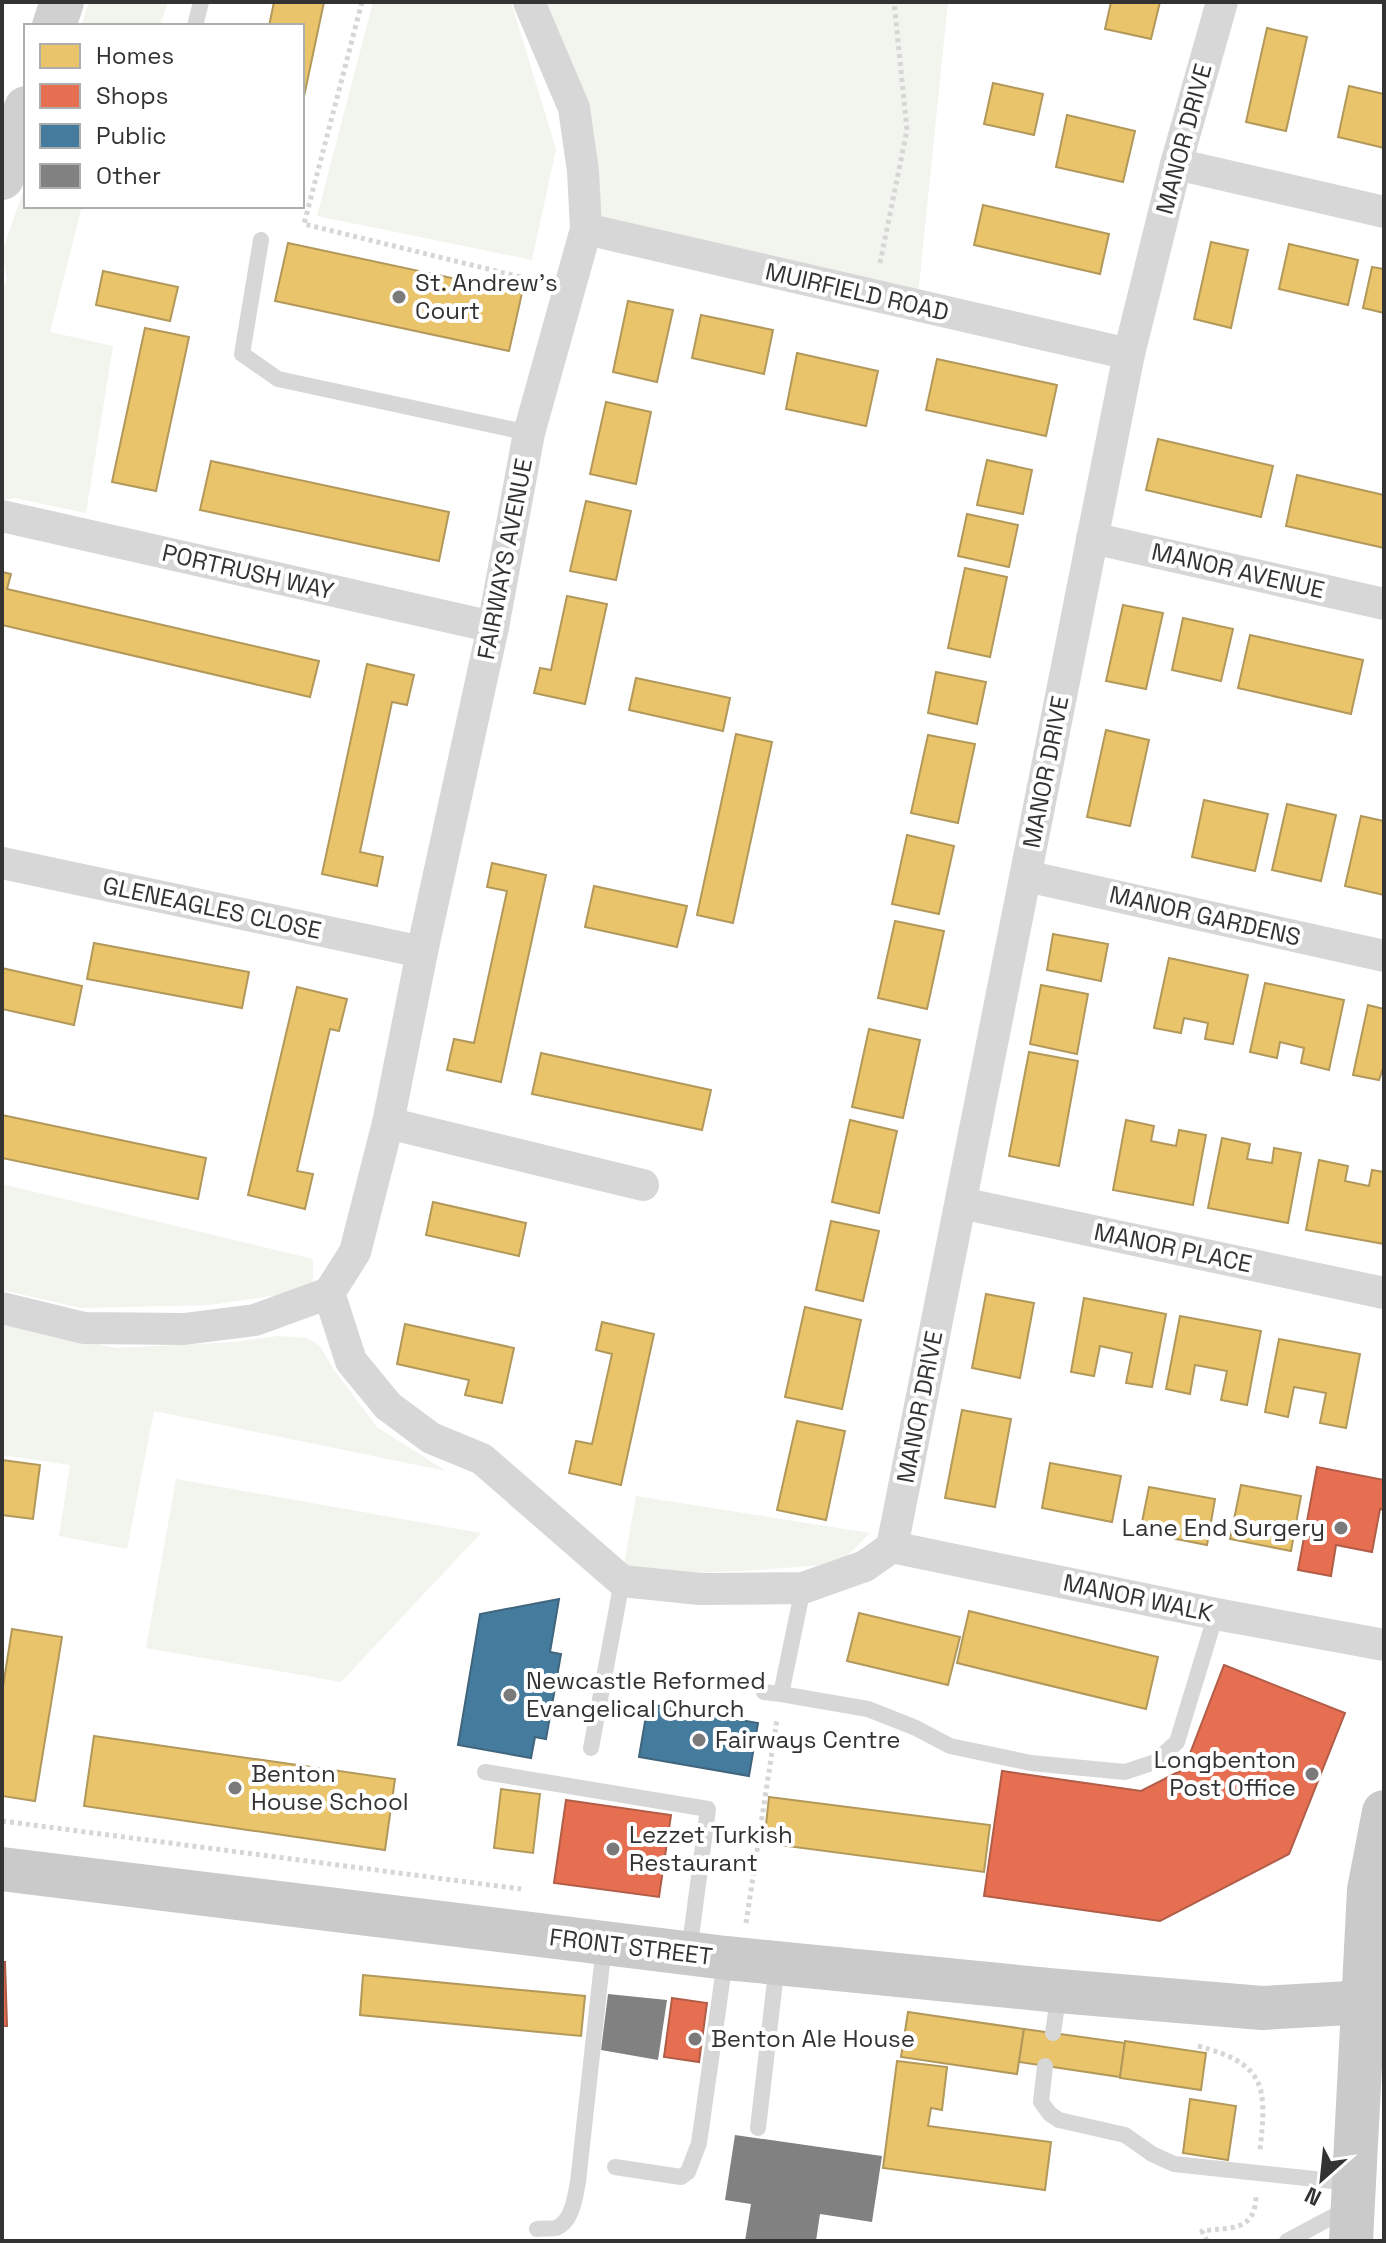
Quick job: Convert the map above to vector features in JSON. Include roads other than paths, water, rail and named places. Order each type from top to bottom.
[{"type":"main road","points":[[1352,2210],[1359,2062],[1373,2002],[1369,1890],[1384,1812]]},
{"type":"main road","name":"FRONT STREET","points":[[2,1869],[604,1943],[729,1944],[1056,2012],[1262,2008],[1373,2002]]},
{"type":"street","points":[[55,24],[62,2]]},
{"type":"street","name":"FAIRWAYS AVENUE","points":[[329,1293],[355,1252],[388,1123],[493,627],[529,433],[586,229],[583,171],[574,108],[529,2]]},
{"type":"street","name":"MANOR DRIVE","points":[[892,1547],[1129,354],[1176,164],[1222,2]]},
{"type":"street","points":[[2,178],[24,114]]},
{"type":"street","points":[[1176,164],[1384,212]]},
{"type":"street","name":"MUIRFIELD ROAD","points":[[586,229],[1129,354]]},
{"type":"street","name":"PORTRUSH WAY","points":[[2,516],[493,627]]},
{"type":"street","name":"MANOR AVENUE","points":[[1092,538],[1384,604]]},
{"type":"street","name":"GLENEAGLES CLOSE","points":[[2,863],[422,952]]},
{"type":"street","name":"MANOR GARDENS","points":[[1026,876],[1384,956]]},
{"type":"street","points":[[388,1123],[643,1185]]},
{"type":"street","name":"MANOR PLACE","points":[[961,1203],[1384,1293]]},
{"type":"street","points":[[2,1308],[84,1328],[184,1329],[255,1320],[329,1293],[351,1361],[388,1406],[431,1438],[482,1459],[622,1581],[700,1589],[803,1588],[865,1566],[892,1547]]},
{"type":"street","name":"MANOR WALK","points":[[892,1547],[1216,1614],[1384,1645]]},
{"type":"lane","points":[[196,24],[201,2]]},
{"type":"lane","points":[[261,240],[242,354],[278,379],[529,433]]},
{"type":"lane","points":[[591,1748],[622,1581]]},
{"type":"lane","points":[[803,1588],[772,1693],[868,1709],[916,1728],[950,1746],[1031,1763],[1125,1772],[1155,1762],[1177,1742],[1216,1614]]},
{"type":"lane","points":[[485,1772],[708,1809],[758,2128]]},
{"type":"lane","points":[[537,2229],[557,2227],[567,2218],[573,2203],[580,2168],[604,1943]]},
{"type":"lane","points":[[615,2167],[681,2177],[688,2172],[699,2143],[729,1944]]},
{"type":"lane","points":[[1045,2066],[1041,2102],[1050,2114],[1067,2123],[1125,2135],[1162,2160],[1174,2164],[1226,2171],[1352,2210]]},
{"type":"lane","points":[[1294,2239],[1352,2210]]},
{"type":"place","name":"St. Andrew’s Court","points":[[399,297]]},
{"type":"place","name":"Lane End Surgery","points":[[1341,1528]]},
{"type":"place","name":"Newcastle Reformed Evangelical Church","points":[[510,1695]]},
{"type":"place","name":"Fairways Centre","points":[[699,1740]]},
{"type":"place","name":"Longbenton Post Office","points":[[1312,1774]]},
{"type":"place","name":"Benton House School","points":[[235,1788]]},
{"type":"place","name":"Lezzet Turkish Restaurant","points":[[613,1849]]},
{"type":"place","name":"Benton Ale House","points":[[695,2039]]}]
